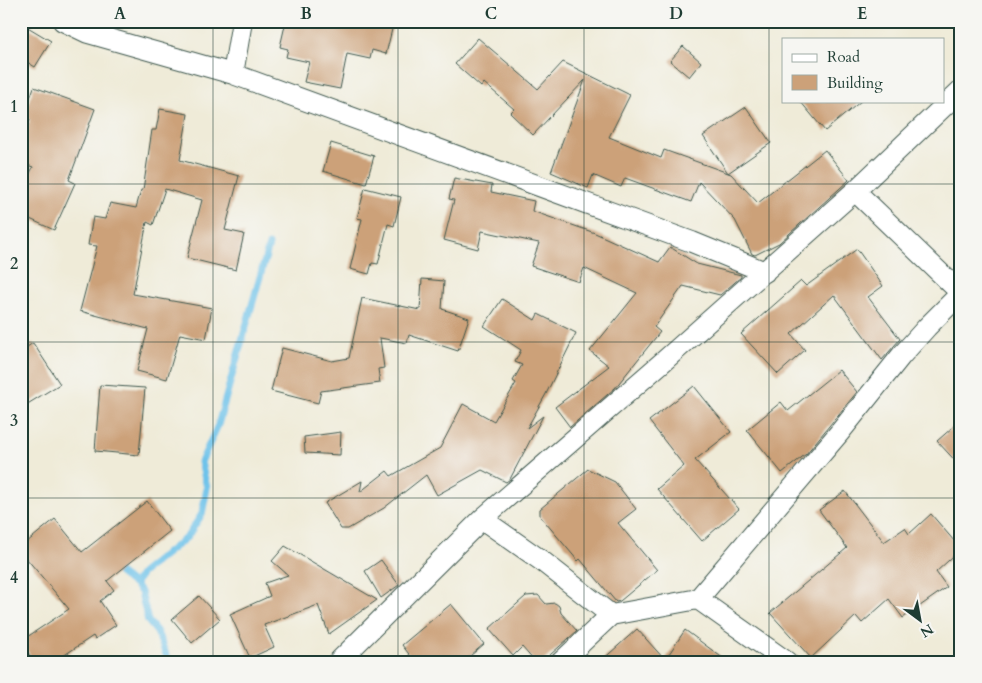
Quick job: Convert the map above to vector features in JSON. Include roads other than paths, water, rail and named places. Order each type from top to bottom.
[{"type":"street","points":[[63,21],[88,33],[233,74],[692,242],[765,272]]},
{"type":"street","points":[[233,74],[242,21]]},
{"type":"street","points":[[338,662],[482,519],[765,272],[855,191],[961,90]]},
{"type":"street","points":[[561,662],[611,615],[698,600],[840,432],[900,356],[961,293],[855,191]]},
{"type":"street","points":[[482,519],[542,561],[611,615]]},
{"type":"street","points":[[698,600],[787,662]]},
{"type":"waterway","points":[[136,586],[137,580],[142,573],[187,537],[202,514],[207,488],[201,462],[218,425],[269,245]]},
{"type":"waterway","points":[[112,567],[141,592],[148,621],[157,632],[169,662]]}]
